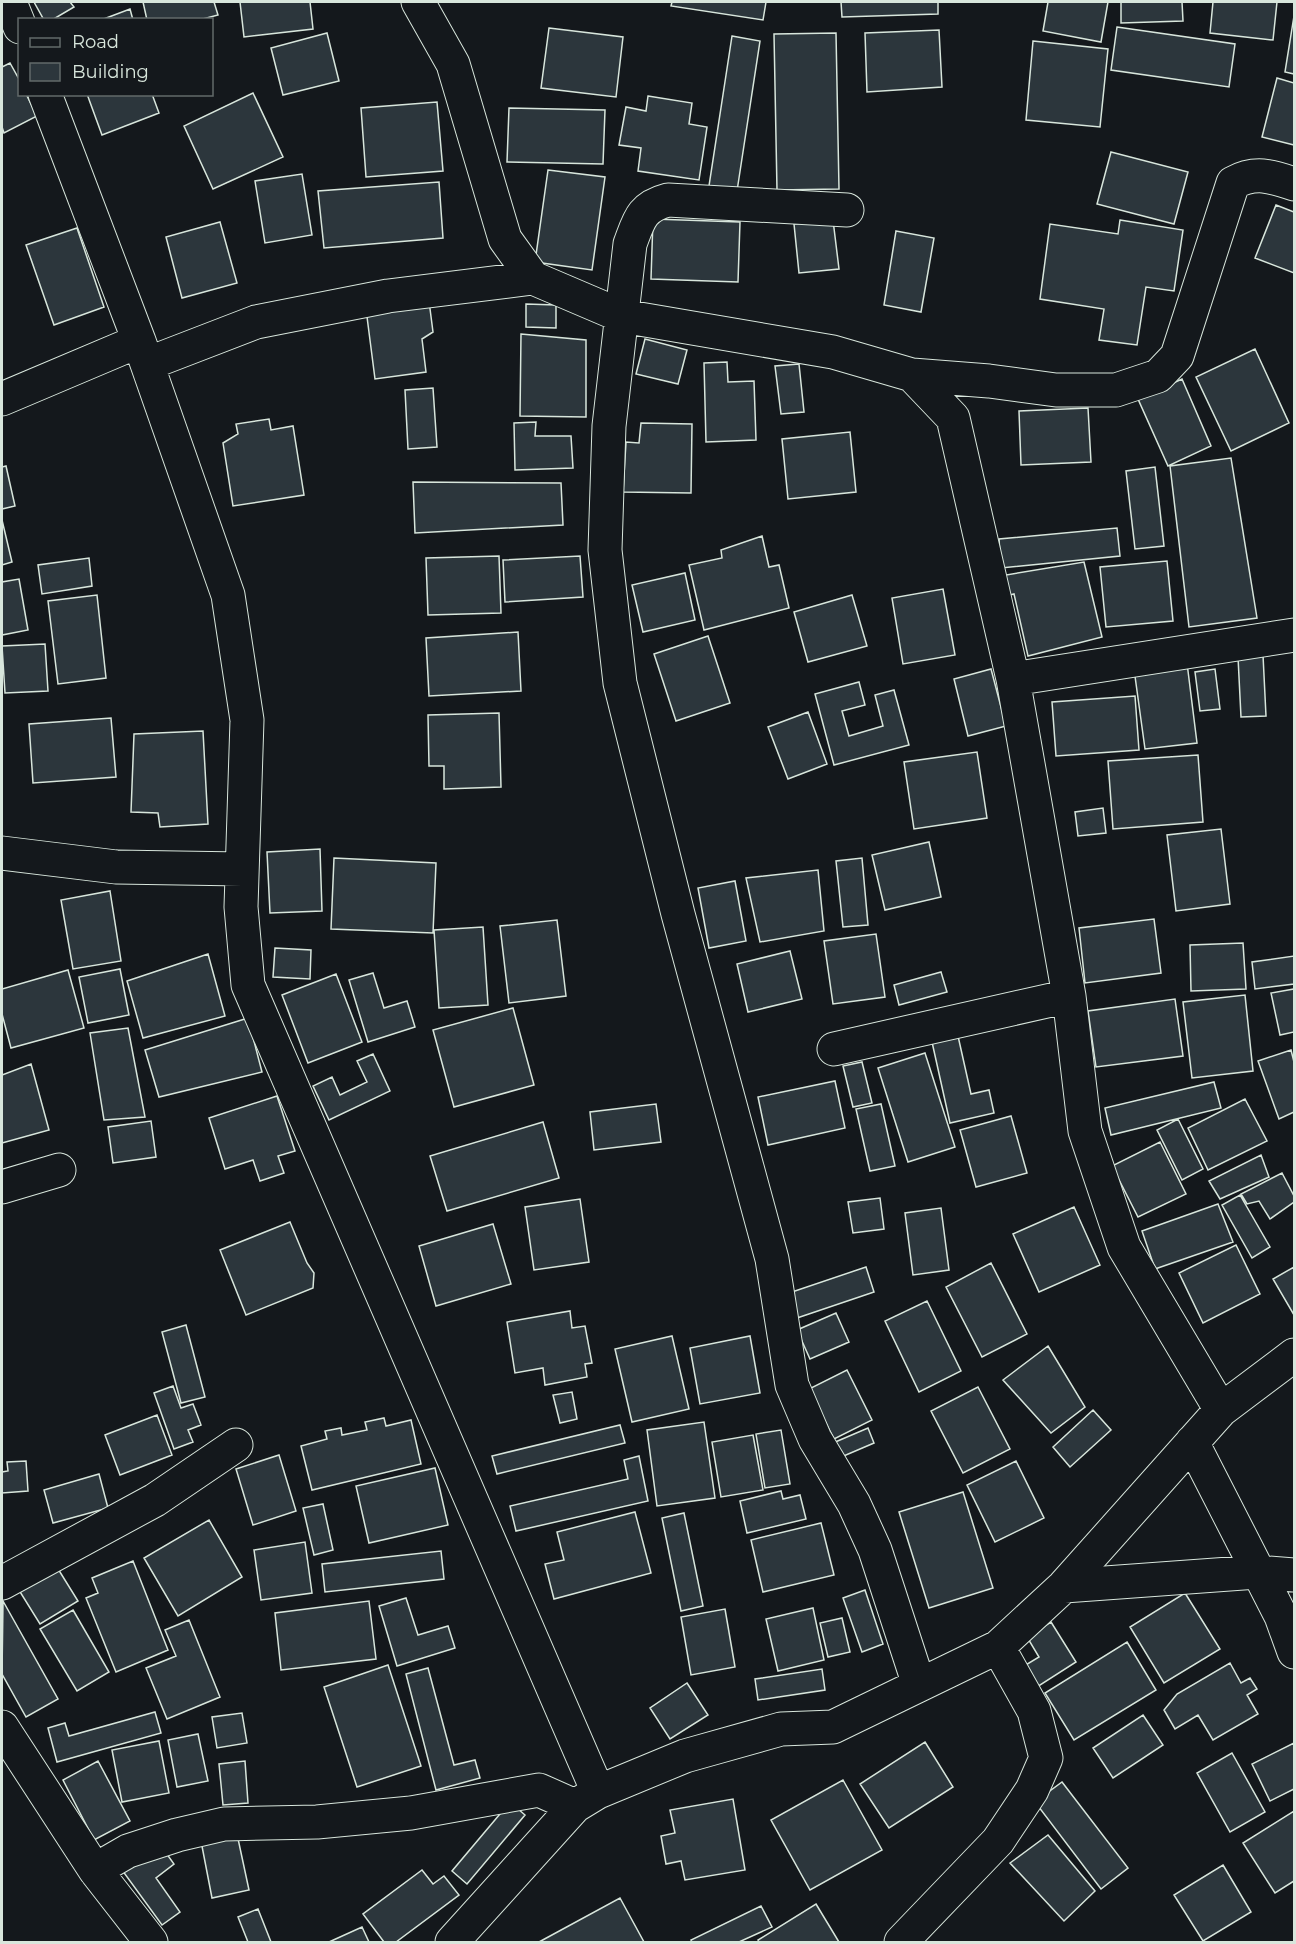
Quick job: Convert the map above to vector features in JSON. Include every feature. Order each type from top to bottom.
[{"type":"street","points":[[10,2],[18,22]]},
{"type":"street","points":[[418,2],[453,64],[505,239],[533,278]]},
{"type":"street","points":[[46,96],[143,353],[228,595],[247,720],[241,906],[248,985],[586,1799]]},
{"type":"street","points":[[2,399],[143,353],[256,322],[388,296],[533,278],[622,316],[833,352],[912,375],[1066,390],[1116,390],[1158,376],[1178,356],[1233,183],[1248,175],[1267,175],[1294,184]]},
{"type":"street","points":[[848,210],[668,201],[652,204],[641,216],[630,244],[609,426],[605,550],[620,683],[678,914],[772,1259],[792,1385],[815,1439],[854,1504],[875,1550],[919,1685]]},
{"type":"street","points":[[912,375],[953,418],[1013,679],[1069,996],[1084,1131],[1124,1247],[1221,1410]]},
{"type":"street","points":[[1013,679],[1294,635]]},
{"type":"street","points":[[2,853],[116,867],[242,869]]},
{"type":"street","points":[[834,1049],[1069,996]]},
{"type":"street","points":[[2,1187],[59,1170]]},
{"type":"street","points":[[452,1942],[586,1799],[685,1756],[782,1729],[833,1727],[998,1647],[1065,1586],[1221,1410],[1294,1354]]},
{"type":"street","points":[[1192,1442],[1281,1616],[1294,1652]]},
{"type":"street","points":[[2,1583],[155,1500],[236,1445]]},
{"type":"street","points":[[1065,1586],[1257,1572],[1294,1575]]},
{"type":"street","points":[[901,1942],[998,1841],[1032,1790],[1046,1758],[1034,1711],[998,1647]]},
{"type":"street","points":[[2,1727],[138,1940]]},
{"type":"street","points":[[95,1870],[128,1851],[177,1835],[224,1824],[317,1822],[411,1813],[539,1790],[586,1799]]},
{"type":"building","points":[[34,2],[70,2],[74,7],[55,18],[43,18]]},
{"type":"building","points":[[143,2],[214,2],[218,15],[207,18],[147,18]]},
{"type":"building","points":[[240,2],[310,2],[313,29],[244,37]]},
{"type":"building","points":[[672,2],[766,2],[763,20],[671,6]]},
{"type":"building","points":[[841,2],[938,2],[938,14],[842,17]]},
{"type":"building","points":[[1048,2],[1108,2],[1101,42],[1043,31]]},
{"type":"building","points":[[1121,2],[1182,2],[1183,21],[1121,23]]},
{"type":"building","points":[[1213,2],[1277,2],[1273,40],[1210,33]]},
{"type":"building","points":[[130,9],[132,18],[106,18]]},
{"type":"building","points":[[1294,16],[1294,74],[1285,72]]},
{"type":"building","points":[[1117,27],[1235,44],[1229,87],[1111,70]]},
{"type":"building","points":[[549,28],[623,37],[616,97],[541,88]]},
{"type":"building","points":[[939,30],[942,87],[867,92],[865,33]]},
{"type":"building","points":[[327,33],[339,81],[283,95],[271,48]]},
{"type":"building","points":[[836,33],[839,189],[777,190],[774,34]]},
{"type":"building","points":[[732,36],[760,41],[737,191],[709,186]]},
{"type":"building","points":[[1033,41],[1108,49],[1100,127],[1026,120]]},
{"type":"building","points":[[10,63],[18,77],[18,96],[27,96],[37,116],[4,133],[2,127],[2,67]]},
{"type":"building","points":[[1277,78],[1294,83],[1294,145],[1262,137]]},
{"type":"building","points":[[253,93],[283,157],[213,189],[184,126]]},
{"type":"building","points":[[88,96],[153,96],[159,113],[102,135]]},
{"type":"building","points":[[648,96],[692,103],[689,124],[707,127],[699,180],[638,171],[641,148],[619,145],[626,107],[646,111]]},
{"type":"building","points":[[437,102],[443,171],[366,177],[361,108]]},
{"type":"building","points":[[509,108],[605,110],[603,164],[507,162]]},
{"type":"building","points":[[1111,152],[1188,172],[1174,224],[1097,204]]},
{"type":"building","points":[[548,170],[605,177],[592,270],[535,262]]},
{"type":"building","points":[[302,174],[312,235],[265,243],[255,181]]},
{"type":"building","points":[[439,182],[443,238],[324,248],[318,191]]},
{"type":"building","points":[[1276,205],[1294,212],[1294,273],[1255,258]]},
{"type":"building","points":[[653,219],[740,222],[738,282],[651,279]]},
{"type":"building","points":[[833,220],[839,269],[799,273],[794,224]]},
{"type":"building","points":[[1120,220],[1183,230],[1174,291],[1146,287],[1137,345],[1099,340],[1104,309],[1040,299],[1050,224],[1118,234]]},
{"type":"building","points":[[220,222],[237,283],[182,298],[166,237]]},
{"type":"building","points":[[77,228],[104,307],[54,325],[26,245]]},
{"type":"building","points":[[896,231],[934,238],[921,312],[884,305]]},
{"type":"building","points":[[429,301],[433,332],[422,339],[426,372],[375,379],[366,309]]},
{"type":"building","points":[[526,304],[556,305],[556,328],[526,327]]},
{"type":"building","points":[[521,334],[586,340],[586,417],[520,416]]},
{"type":"building","points":[[645,339],[687,350],[678,384],[636,374]]},
{"type":"building","points":[[1255,349],[1289,423],[1231,451],[1196,377]]},
{"type":"building","points":[[727,362],[728,382],[754,381],[756,440],[706,442],[704,363]]},
{"type":"building","points":[[799,364],[804,412],[781,414],[775,366]]},
{"type":"building","points":[[1182,379],[1211,446],[1168,466],[1138,399]]},
{"type":"building","points":[[433,388],[437,447],[408,449],[405,390]]},
{"type":"building","points":[[1088,408],[1091,462],[1021,465],[1019,411]]},
{"type":"building","points":[[269,419],[271,430],[293,426],[304,495],[233,506],[223,443],[238,434],[236,424]]},
{"type":"building","points":[[536,422],[535,436],[571,436],[573,468],[515,470],[514,423]]},
{"type":"building","points":[[641,423],[692,424],[691,493],[623,492],[626,442],[639,443]]},
{"type":"building","points":[[850,432],[856,492],[788,499],[782,439]]},
{"type":"building","points":[[1231,458],[1257,618],[1189,627],[1170,466]]},
{"type":"building","points":[[6,466],[15,506],[2,509],[2,467]]},
{"type":"building","points":[[1155,467],[1164,546],[1135,549],[1126,471]]},
{"type":"building","points":[[413,482],[561,483],[563,525],[415,533]]},
{"type":"building","points":[[2,520],[12,562],[2,565]]},
{"type":"building","points":[[1117,528],[1120,556],[1001,568],[999,539]]},
{"type":"building","points":[[762,536],[769,567],[779,565],[789,608],[704,630],[689,565],[722,558],[721,550]]},
{"type":"building","points":[[499,556],[501,613],[428,615],[426,558]]},
{"type":"building","points":[[580,556],[583,597],[505,602],[503,560]]},
{"type":"building","points":[[89,558],[92,586],[42,594],[38,565]]},
{"type":"building","points":[[1167,561],[1173,621],[1106,627],[1100,567]]},
{"type":"building","points":[[1084,562],[1102,637],[1028,656],[1014,594],[1005,596],[1000,576]]},
{"type":"building","points":[[685,573],[695,620],[643,632],[632,585]]},
{"type":"building","points":[[19,579],[28,630],[2,635],[2,582]]},
{"type":"building","points":[[943,589],[955,655],[903,664],[892,598]]},
{"type":"building","points":[[97,595],[106,678],[58,684],[48,601]]},
{"type":"building","points":[[852,595],[867,646],[808,662],[794,612]]},
{"type":"building","points":[[518,632],[521,691],[429,696],[426,638]]},
{"type":"building","points":[[708,636],[730,703],[676,721],[654,654]]},
{"type":"building","points":[[45,644],[48,691],[5,693],[2,646]]},
{"type":"building","points":[[1263,655],[1266,716],[1241,717],[1238,657]]},
{"type":"building","points":[[1187,663],[1197,743],[1145,749],[1134,669]]},
{"type":"building","points":[[991,669],[1006,726],[968,736],[954,679]]},
{"type":"building","points":[[1215,669],[1220,709],[1200,711],[1195,672]]},
{"type":"building","points":[[859,682],[865,705],[842,711],[849,736],[883,726],[875,695],[894,690],[909,745],[834,765],[815,694]]},
{"type":"building","points":[[1135,696],[1139,750],[1056,756],[1052,702]]},
{"type":"building","points":[[808,712],[827,764],[788,779],[768,727]]},
{"type":"building","points":[[499,713],[501,787],[444,789],[444,766],[429,766],[428,715]]},
{"type":"building","points":[[111,718],[116,777],[33,783],[29,724]]},
{"type":"building","points":[[203,731],[208,824],[160,827],[158,813],[131,812],[134,734]]},
{"type":"building","points":[[977,752],[987,818],[914,829],[904,762]]},
{"type":"building","points":[[1198,755],[1203,822],[1113,829],[1108,761]]},
{"type":"building","points":[[1103,808],[1106,833],[1078,836],[1075,812]]},
{"type":"building","points":[[1221,829],[1230,904],[1176,911],[1167,835]]},
{"type":"building","points":[[929,842],[941,897],[885,910],[872,855]]},
{"type":"building","points":[[320,849],[322,911],[270,913],[267,852]]},
{"type":"building","points":[[334,858],[436,863],[433,933],[331,929]]},
{"type":"building","points":[[862,858],[868,925],[843,927],[836,861]]},
{"type":"building","points":[[818,870],[824,931],[760,942],[746,878]]},
{"type":"building","points":[[735,881],[746,941],[709,948],[698,888]]},
{"type":"building","points":[[110,891],[121,961],[73,969],[61,900]]},
{"type":"building","points":[[1154,919],[1161,973],[1085,983],[1079,928]]},
{"type":"building","points":[[557,920],[566,996],[509,1003],[500,926]]},
{"type":"building","points":[[483,927],[488,1005],[439,1008],[434,930]]},
{"type":"building","points":[[876,934],[885,997],[833,1004],[824,941]]},
{"type":"building","points":[[1243,943],[1246,989],[1191,991],[1190,945]]},
{"type":"building","points":[[275,948],[311,950],[310,979],[273,977]]},
{"type":"building","points":[[790,951],[802,999],[748,1012],[737,964]]},
{"type":"building","points":[[208,954],[225,1016],[143,1038],[127,981]]},
{"type":"building","points":[[1294,956],[1294,984],[1255,989],[1252,962]]},
{"type":"building","points":[[120,969],[129,1015],[88,1023],[79,977]]},
{"type":"building","points":[[68,970],[84,1028],[11,1048],[2,1014],[2,989]]},
{"type":"building","points":[[941,972],[947,992],[899,1005],[894,985]]},
{"type":"building","points":[[373,973],[384,1008],[407,1001],[415,1027],[368,1042],[349,980]]},
{"type":"building","points":[[336,974],[362,1042],[308,1063],[282,995]]},
{"type":"building","points":[[1294,989],[1294,1032],[1280,1035],[1271,993]]},
{"type":"building","points":[[1245,995],[1253,1071],[1192,1078],[1183,1002]]},
{"type":"building","points":[[1175,999],[1183,1056],[1096,1067],[1088,1011]]},
{"type":"building","points":[[513,1008],[534,1085],[454,1107],[433,1030]]},
{"type":"building","points":[[248,1018],[262,1072],[159,1097],[145,1050]]},
{"type":"building","points":[[128,1028],[145,1117],[104,1120],[90,1033]]},
{"type":"building","points":[[958,1036],[971,1094],[989,1090],[994,1113],[950,1123],[932,1042]]},
{"type":"building","points":[[1291,1050],[1294,1062],[1294,1112],[1279,1119],[1258,1061]]},
{"type":"building","points":[[925,1053],[955,1147],[908,1162],[878,1068]]},
{"type":"building","points":[[373,1054],[390,1091],[329,1120],[313,1086],[332,1077],[340,1095],[367,1082],[357,1061]]},
{"type":"building","points":[[862,1062],[872,1103],[853,1107],[843,1066]]},
{"type":"building","points":[[31,1064],[49,1130],[2,1143],[2,1075]]},
{"type":"building","points":[[835,1081],[845,1128],[768,1145],[758,1097]]},
{"type":"building","points":[[1214,1082],[1221,1108],[1111,1135],[1105,1108]]},
{"type":"building","points":[[277,1096],[295,1151],[278,1156],[284,1173],[260,1181],[253,1160],[225,1169],[209,1118]]},
{"type":"building","points":[[1245,1099],[1267,1141],[1208,1170],[1188,1128]]},
{"type":"building","points":[[656,1104],[661,1142],[594,1150],[590,1112]]},
{"type":"building","points":[[881,1104],[895,1166],[870,1171],[856,1109]]},
{"type":"building","points":[[1011,1116],[1027,1173],[976,1187],[960,1130]]},
{"type":"building","points":[[1178,1119],[1203,1169],[1182,1180],[1157,1130]]},
{"type":"building","points":[[151,1121],[156,1157],[113,1163],[108,1127]]},
{"type":"building","points":[[543,1122],[559,1178],[447,1211],[430,1156]]},
{"type":"building","points":[[1160,1142],[1186,1194],[1138,1217],[1112,1166]]},
{"type":"building","points":[[1261,1155],[1269,1177],[1220,1199],[1209,1181]]},
{"type":"building","points":[[1282,1173],[1294,1196],[1294,1202],[1270,1219],[1259,1201],[1247,1204],[1241,1194]]},
{"type":"building","points":[[1240,1195],[1270,1247],[1252,1258],[1222,1205]]},
{"type":"building","points":[[880,1198],[884,1229],[853,1233],[848,1202]]},
{"type":"building","points":[[580,1199],[589,1262],[534,1270],[525,1207]]},
{"type":"building","points":[[1218,1204],[1233,1242],[1155,1269],[1142,1231]]},
{"type":"building","points":[[1074,1207],[1100,1265],[1039,1292],[1013,1234]]},
{"type":"building","points":[[941,1208],[949,1270],[913,1275],[905,1213]]},
{"type":"building","points":[[290,1222],[307,1263],[314,1273],[313,1288],[246,1315],[220,1250]]},
{"type":"building","points":[[493,1224],[511,1284],[436,1306],[419,1246]]},
{"type":"building","points":[[1236,1245],[1260,1294],[1203,1323],[1179,1273]]},
{"type":"building","points":[[991,1263],[1027,1334],[982,1357],[946,1287]]},
{"type":"building","points":[[866,1267],[874,1292],[797,1318],[789,1293]]},
{"type":"building","points":[[1294,1267],[1294,1315],[1273,1279]]},
{"type":"building","points":[[927,1301],[961,1371],[919,1392],[885,1321]]},
{"type":"building","points":[[570,1311],[572,1328],[585,1326],[592,1363],[585,1364],[587,1377],[545,1385],[543,1368],[515,1373],[507,1322]]},
{"type":"building","points":[[836,1313],[849,1342],[810,1359],[797,1330]]},
{"type":"building","points":[[186,1325],[205,1397],[181,1403],[162,1332]]},
{"type":"building","points":[[672,1336],[689,1409],[632,1422],[615,1349]]},
{"type":"building","points":[[750,1336],[760,1393],[700,1404],[690,1348]]},
{"type":"building","points":[[1048,1346],[1085,1407],[1051,1433],[1003,1380]]},
{"type":"building","points":[[847,1370],[872,1420],[834,1439],[809,1389]]},
{"type":"building","points":[[173,1386],[181,1408],[193,1404],[201,1425],[188,1430],[193,1442],[174,1449],[154,1393]]},
{"type":"building","points":[[978,1387],[1010,1449],[963,1473],[931,1411]]},
{"type":"building","points":[[572,1392],[577,1419],[560,1423],[553,1395]]},
{"type":"building","points":[[1093,1410],[1111,1430],[1070,1467],[1053,1447]]},
{"type":"building","points":[[157,1415],[172,1455],[120,1475],[105,1435]]},
{"type":"building","points":[[384,1418],[386,1426],[411,1420],[421,1464],[312,1490],[301,1446],[327,1439],[325,1431],[341,1428],[342,1435],[367,1430],[365,1422]]},
{"type":"building","points":[[704,1422],[715,1498],[657,1506],[647,1430]]},
{"type":"building","points":[[620,1425],[625,1443],[497,1474],[492,1456]]},
{"type":"building","points":[[868,1428],[874,1443],[839,1458],[833,1443]]},
{"type":"building","points":[[781,1430],[790,1484],[765,1488],[756,1434]]},
{"type":"building","points":[[753,1435],[763,1490],[721,1497],[712,1442]]},
{"type":"building","points":[[279,1455],[296,1511],[253,1525],[236,1469]]},
{"type":"building","points":[[639,1456],[648,1501],[516,1531],[510,1506],[628,1479],[624,1460]]},
{"type":"building","points":[[26,1461],[28,1491],[2,1493],[2,1472],[8,1471],[7,1462]]},
{"type":"building","points":[[1016,1461],[1044,1518],[995,1542],[967,1485]]},
{"type":"building","points":[[435,1468],[448,1525],[369,1543],[356,1486]]},
{"type":"building","points":[[99,1474],[108,1508],[53,1523],[44,1490]]},
{"type":"building","points":[[781,1491],[783,1499],[800,1495],[806,1519],[747,1533],[740,1501]]},
{"type":"building","points":[[963,1492],[993,1588],[929,1608],[899,1512]]},
{"type":"building","points":[[323,1504],[333,1550],[314,1555],[303,1508]]},
{"type":"building","points":[[635,1512],[651,1573],[554,1599],[545,1564],[564,1560],[557,1532]]},
{"type":"building","points":[[684,1513],[703,1606],[681,1611],[662,1518]]},
{"type":"building","points":[[209,1520],[242,1577],[178,1616],[144,1558]]},
{"type":"building","points":[[821,1523],[834,1575],[763,1592],[751,1540]]},
{"type":"building","points":[[305,1542],[312,1593],[261,1600],[254,1550]]},
{"type":"building","points":[[441,1551],[444,1579],[325,1592],[322,1564]]},
{"type":"building","points":[[133,1561],[168,1650],[116,1672],[86,1598],[98,1593],[92,1578]]},
{"type":"building","points":[[55,1564],[78,1601],[40,1624],[17,1587]]},
{"type":"building","points":[[865,1590],[883,1644],[862,1652],[843,1598]]},
{"type":"building","points":[[1185,1593],[1220,1649],[1164,1683],[1130,1627]]},
{"type":"building","points":[[406,1598],[418,1635],[448,1626],[455,1648],[397,1666],[379,1606]]},
{"type":"building","points":[[3,1601],[58,1699],[26,1717],[2,1674]]},
{"type":"building","points":[[369,1601],[376,1659],[281,1670],[275,1613]]},
{"type":"building","points":[[813,1608],[824,1660],[778,1671],[766,1619]]},
{"type":"building","points":[[725,1609],[735,1667],[691,1675],[681,1617]]},
{"type":"building","points":[[73,1610],[109,1672],[77,1691],[40,1629]]},
{"type":"building","points":[[842,1618],[850,1652],[828,1657],[820,1623]]},
{"type":"building","points":[[189,1620],[220,1697],[167,1719],[146,1668],[176,1656],[165,1630]]},
{"type":"building","points":[[1051,1622],[1076,1662],[1037,1687],[1024,1666],[1039,1657],[1027,1637]]},
{"type":"building","points":[[1127,1642],[1156,1690],[1074,1740],[1045,1693]]},
{"type":"building","points":[[1230,1663],[1241,1683],[1250,1678],[1257,1689],[1247,1695],[1258,1714],[1213,1740],[1198,1715],[1175,1729],[1164,1710],[1177,1694]]},
{"type":"building","points":[[388,1665],[421,1766],[357,1787],[324,1687]]},
{"type":"building","points":[[428,1668],[454,1765],[475,1760],[480,1778],[436,1790],[406,1674]]},
{"type":"building","points":[[822,1669],[825,1690],[758,1700],[755,1679]]},
{"type":"building","points":[[687,1683],[708,1715],[670,1739],[650,1708]]},
{"type":"building","points":[[155,1712],[161,1733],[57,1762],[48,1728],[65,1723],[69,1736]]},
{"type":"building","points":[[242,1713],[247,1743],[217,1748],[212,1717]]},
{"type":"building","points":[[1143,1715],[1163,1745],[1113,1778],[1093,1748]]},
{"type":"building","points":[[198,1734],[208,1781],[177,1787],[168,1740]]},
{"type":"building","points":[[159,1741],[169,1793],[122,1802],[112,1750]]},
{"type":"building","points":[[925,1742],[953,1787],[889,1828],[860,1784]]},
{"type":"building","points":[[1294,1743],[1294,1789],[1270,1801],[1252,1764]]},
{"type":"building","points":[[1232,1753],[1265,1812],[1230,1832],[1197,1773]]},
{"type":"building","points":[[98,1761],[130,1821],[94,1840],[63,1780]]},
{"type":"building","points":[[245,1761],[248,1803],[223,1805],[219,1764]]},
{"type":"building","points":[[843,1780],[882,1850],[810,1890],[771,1820]]},
{"type":"building","points":[[1062,1782],[1128,1868],[1101,1889],[1035,1802]]},
{"type":"building","points":[[733,1799],[745,1870],[685,1880],[681,1861],[666,1864],[661,1836],[675,1833],[670,1810]]},
{"type":"building","points":[[510,1802],[525,1815],[467,1884],[452,1871]]},
{"type":"building","points":[[1294,1811],[1294,1881],[1275,1893],[1243,1843]]},
{"type":"building","points":[[237,1834],[249,1890],[212,1898],[201,1841]]},
{"type":"building","points":[[1048,1835],[1095,1891],[1064,1921],[1010,1863]]},
{"type":"building","points":[[159,1843],[174,1864],[156,1878],[180,1912],[162,1925],[122,1870]]},
{"type":"building","points":[[1223,1865],[1251,1912],[1203,1941],[1174,1895]]},
{"type":"building","points":[[422,1870],[433,1884],[444,1876],[459,1895],[396,1942],[384,1942],[363,1914]]},
{"type":"building","points":[[620,1898],[644,1942],[539,1942]]},
{"type":"building","points":[[816,1904],[839,1942],[759,1942],[758,1940]]},
{"type":"building","points":[[761,1906],[772,1927],[739,1942],[692,1942],[691,1940]]},
{"type":"building","points":[[258,1909],[271,1942],[248,1942],[238,1917]]},
{"type":"building","points":[[362,1927],[369,1942],[329,1942]]}]
